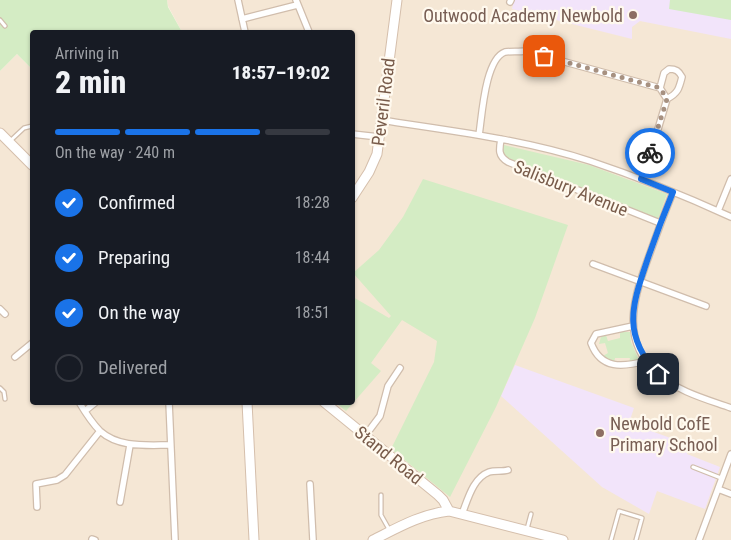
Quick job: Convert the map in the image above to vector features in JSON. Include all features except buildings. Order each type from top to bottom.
[{"type":"street","points":[[238,0],[245,30]]},
{"type":"street","name":"Peveril Road","points":[[355,193],[369,172],[376,154],[388,57],[398,0]]},
{"type":"street","points":[[242,19],[297,2],[308,30]]},
{"type":"street","points":[[479,135],[490,70],[504,52],[525,51],[660,88],[667,99]]},
{"type":"street","points":[[641,179],[667,99],[679,91],[682,77],[679,72],[675,69],[669,69],[664,73],[660,88]]},
{"type":"street","name":"Salisbury Avenue","points":[[381,120],[501,138],[587,160],[641,179],[731,217]]},
{"type":"street","points":[[0,133],[30,163]]},
{"type":"street","points":[[355,134],[379,137]]},
{"type":"street","name":"Salisbury Avenue","points":[[501,138],[498,151],[500,156],[508,162],[660,224]]},
{"type":"street","points":[[718,211],[731,179]]},
{"type":"street","points":[[673,192],[634,297],[633,326],[640,351],[658,374],[685,391],[731,408]]},
{"type":"street","points":[[593,264],[706,306]]},
{"type":"street","points":[[633,326],[596,334],[592,343],[594,349],[607,363],[614,365],[625,366],[646,361]]},
{"type":"street","points":[[15,357],[30,345]]},
{"type":"street","points":[[365,436],[380,416],[388,386],[400,368]]},
{"type":"street","points":[[81,405],[100,431],[115,440],[130,445],[170,445]]},
{"type":"street","points":[[85,411],[92,405]]},
{"type":"street","points":[[169,405],[175,540]]},
{"type":"street","points":[[247,405],[254,540]]},
{"type":"street","name":"Stand Road","points":[[328,405],[438,495],[449,511]]},
{"type":"street","points":[[37,507],[36,484],[57,480],[66,475],[100,431]]},
{"type":"street","points":[[120,502],[130,445]]},
{"type":"street","points":[[698,540],[731,454]]},
{"type":"street","points":[[462,514],[472,490],[480,477],[491,471],[508,470]]},
{"type":"street","points":[[310,484],[313,540]]},
{"type":"street","points":[[718,489],[731,494]]},
{"type":"street","points":[[372,540],[419,518],[437,512],[449,511],[563,540]]},
{"type":"lane","points":[[0,20],[5,26]]},
{"type":"lane","points":[[9,142],[24,128],[30,126]]},
{"type":"lane","points":[[0,388],[4,392],[4,399]]},
{"type":"lane","points":[[693,467],[722,478]]},
{"type":"lane","points":[[380,495],[381,515],[390,531]]},
{"type":"lane","points":[[611,540],[619,511],[642,518],[636,540]]},
{"type":"lane","points":[[526,532],[531,514]]},
{"type":"shaded area","points":[[167,0],[731,0],[731,540],[0,540],[0,71],[17,54],[30,67],[30,405],[355,405],[355,30],[181,30],[168,6]]},
{"type":"shaded area","name":"Outwood Academy Newbold","points":[[514,0],[731,0],[731,39],[640,21],[632,27],[632,39],[512,9]]},
{"type":"shaded area","name":"Newbold CofE Primary School","points":[[515,365],[634,408],[629,423],[690,445],[687,454],[720,467],[705,509],[657,491],[649,514],[602,487],[501,396]]},
{"type":"green space","points":[[0,0],[167,0],[168,7],[181,30],[30,30],[30,67],[17,54],[0,71]]},
{"type":"green space","points":[[670,0],[731,0],[731,20],[669,9]]},
{"type":"green space","points":[[504,145],[589,165],[667,194],[658,219],[506,157],[502,152]]},
{"type":"green space","points":[[423,179],[568,225],[535,318],[496,407],[450,497],[391,449],[434,362],[437,341],[402,320],[371,363],[381,371],[355,401],[355,298],[389,318],[391,316],[355,275],[355,271],[379,250],[403,217]]},
{"type":"green space","points":[[620,332],[630,332],[631,342],[639,360],[629,363],[630,358],[615,358],[614,363],[605,359],[603,356],[608,353],[605,343],[599,344],[601,337],[606,335],[608,341],[620,338]]},
{"type":"green space","points":[[338,405],[351,405],[346,411]]},
{"type":"way so far","points":[[544,56],[660,88],[662,94],[667,99],[650,153]]},
{"type":"place","name":"Outwood Academy Newbold","points":[[633,15]]},
{"type":"place","name":"Newbold CofE Primary School","points":[[600,433]]},
{"type":"route","points":[[650,153],[641,179],[673,192],[634,297],[633,326],[640,351],[658,374]]}]
